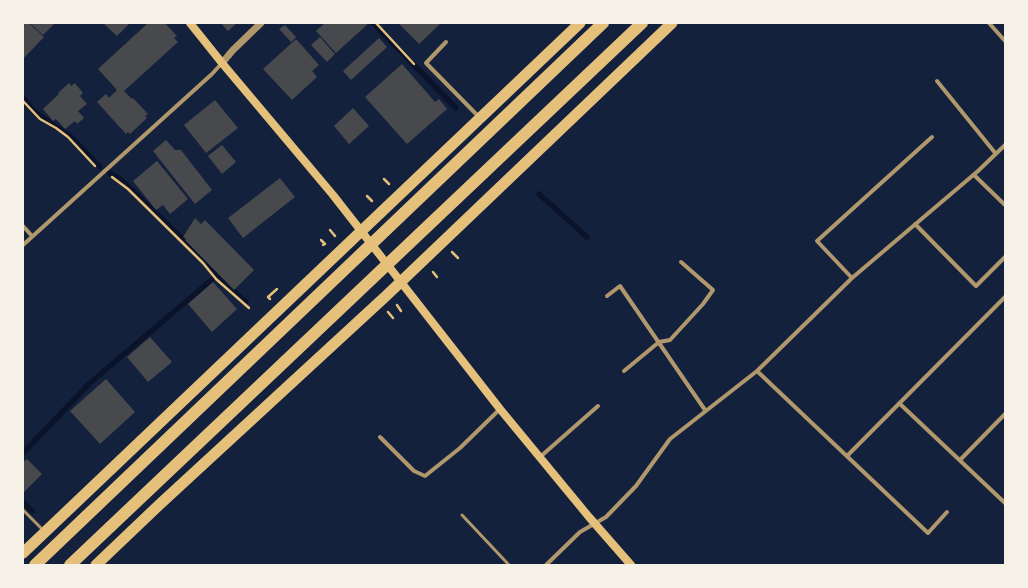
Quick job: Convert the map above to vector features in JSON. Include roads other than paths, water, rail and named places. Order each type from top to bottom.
[{"type":"highway","points":[[23,553],[580,23]]},
{"type":"highway","points":[[35,565],[603,23]]},
{"type":"highway","points":[[70,565],[642,23]]},
{"type":"highway","points":[[96,565],[158,505],[400,282],[672,23]]},
{"type":"main road","points":[[190,23],[333,196],[500,409],[595,524],[631,565]]},
{"type":"street","points":[[23,245],[212,74],[233,50],[261,23]]},
{"type":"street","points":[[988,23],[1005,41]]},
{"type":"street","points":[[446,42],[426,63],[480,118]]},
{"type":"street","points":[[937,81],[996,154]]},
{"type":"street","points":[[852,278],[817,241],[932,137]]},
{"type":"street","points":[[546,565],[580,532],[606,517],[636,486],[670,439],[705,410],[757,371],[852,278],[974,175],[1005,146]]},
{"type":"street","points":[[974,175],[1005,205]]},
{"type":"street","points":[[915,224],[976,286],[1005,257]]},
{"type":"street","points":[[23,226],[32,236]]},
{"type":"street","points":[[624,371],[659,342],[670,340],[703,304],[712,290],[681,262]]},
{"type":"street","points":[[607,296],[620,286],[705,410]]},
{"type":"street","points":[[847,456],[1005,297]]},
{"type":"street","points":[[757,371],[928,532],[947,512]]},
{"type":"street","points":[[899,403],[1005,503]]},
{"type":"street","points":[[540,458],[598,406]]},
{"type":"street","points":[[380,437],[414,471],[425,476],[460,448],[500,409]]},
{"type":"street","points":[[960,460],[1005,414]]},
{"type":"lane","points":[[23,510],[45,532]]},
{"type":"lane","points":[[462,515],[509,565]]},
{"type":"waterway","points":[[373,23],[456,108]]},
{"type":"waterway","points":[[23,98],[40,116],[70,136],[100,167]]},
{"type":"waterway","points":[[109,173],[119,178],[130,188],[204,260],[216,276],[246,302]]},
{"type":"waterway","points":[[539,194],[587,237]]},
{"type":"waterway","points":[[23,453],[90,383],[216,276]]},
{"type":"waterway","points":[[23,502],[32,511]]}]
